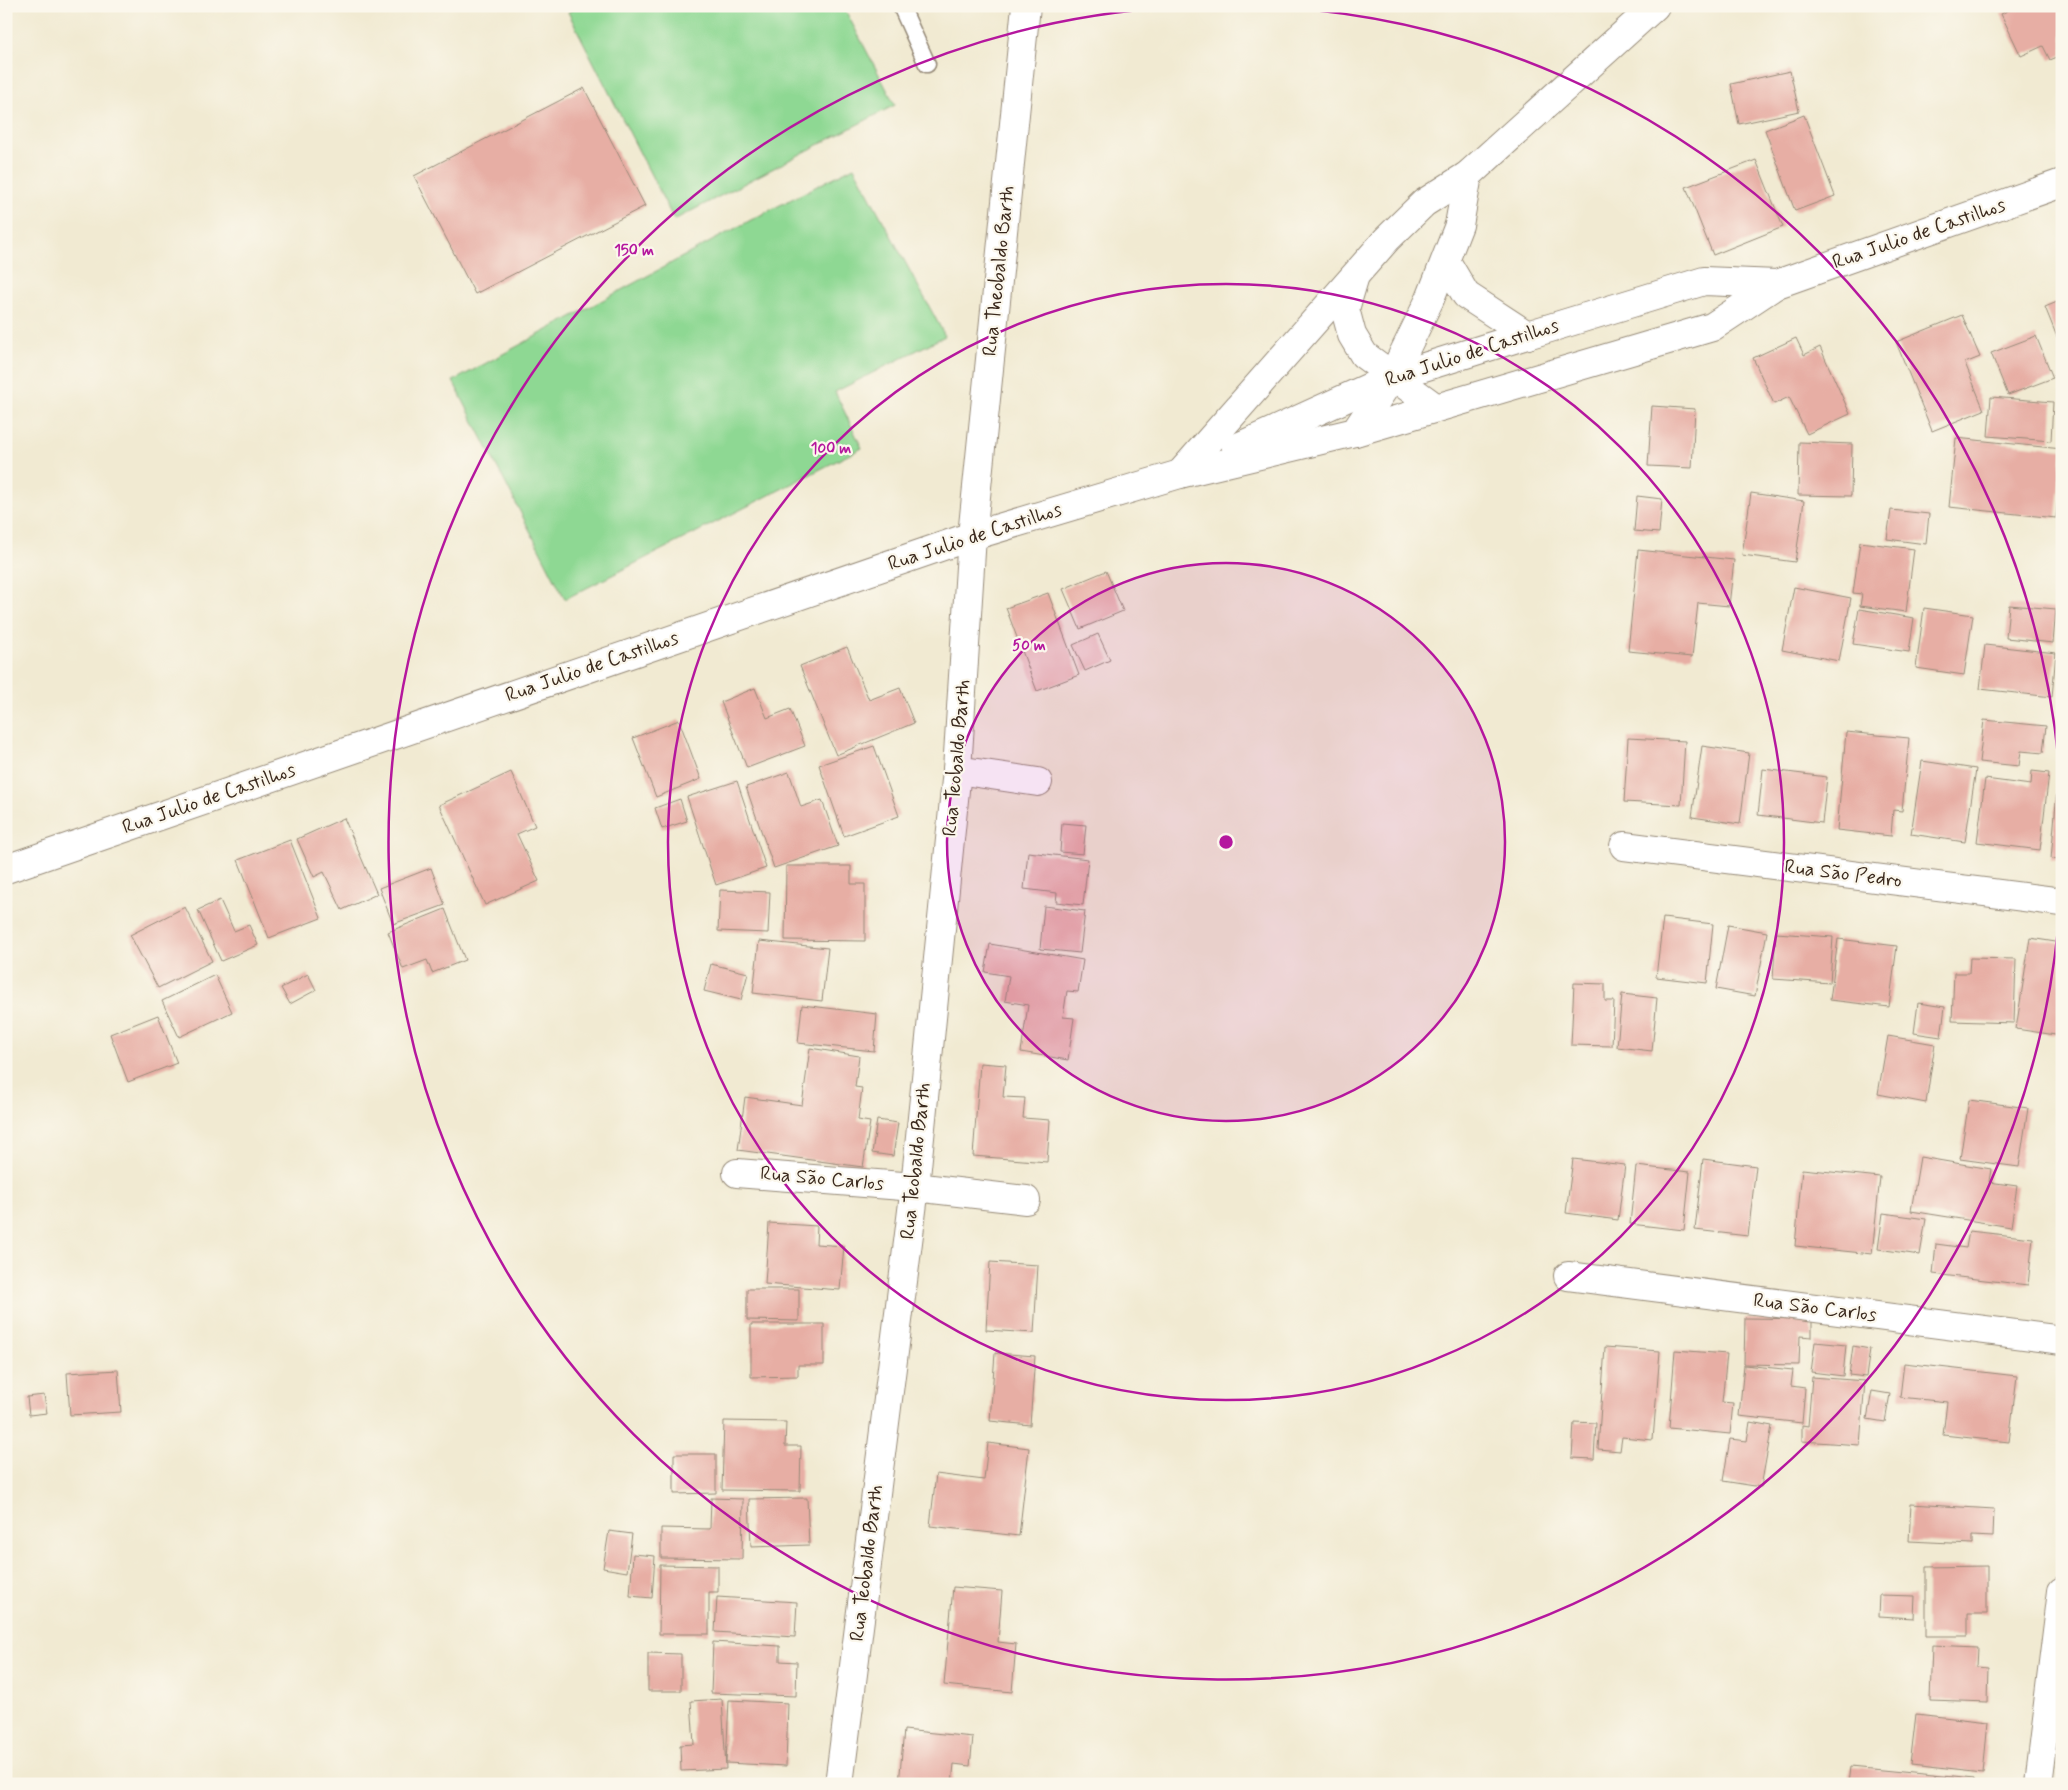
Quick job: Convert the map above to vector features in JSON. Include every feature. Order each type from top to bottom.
[{"type":"street","name":"Rua Theobaldo Barth","points":[[972,536],[1026,6]]},
{"type":"street","points":[[1180,474],[1387,239],[1424,203],[1468,176],[1655,6]]},
{"type":"street","points":[[1355,432],[1392,377],[1413,337],[1446,261],[1459,225],[1468,176]]},
{"type":"street","name":"Rua Julio de Castilhos","points":[[6,868],[972,536],[1180,474],[1355,432],[1712,327],[1777,284],[2062,183]]},
{"type":"street","points":[[1446,261],[1466,295],[1526,334]]},
{"type":"street","points":[[1354,277],[1345,309],[1352,335],[1364,355],[1435,407]]},
{"type":"street","name":"Rua Julio de Castilhos","points":[[1180,474],[1392,377],[1526,334],[1704,281],[1777,284]]},
{"type":"street","name":"Rua Teobaldo Barth","points":[[839,1784],[914,1187],[958,770],[972,536]]},
{"type":"street","points":[[958,770],[1038,782]]},
{"type":"street","name":"Rua São Pedro","points":[[1624,846],[2062,902]]},
{"type":"street","name":"Rua São Carlos","points":[[737,1172],[914,1187],[1026,1200]]},
{"type":"street","name":"Rua São Carlos","points":[[1568,1276],[2062,1340]]},
{"type":"street","points":[[2038,1784],[2062,1591]]},
{"type":"lane","points":[[901,6],[926,64]]},
{"type":"green space","points":[[579,6],[843,6],[895,105],[674,220],[568,12]]},
{"type":"green space","points":[[854,167],[945,336],[835,392],[862,448],[565,599],[453,381],[749,221]]},
{"type":"building","points":[[2017,6],[2062,6],[2062,55],[2050,60],[2043,46],[2021,56],[2001,14]]},
{"type":"building","points":[[1790,71],[1799,111],[1739,124],[1731,84]]},
{"type":"building","points":[[584,88],[645,206],[475,294],[414,176]]},
{"type":"building","points":[[1804,115],[1835,196],[1795,211],[1765,130]]},
{"type":"building","points":[[1756,160],[1783,227],[1713,255],[1686,187]]},
{"type":"building","points":[[2062,300],[2062,335],[2057,337],[2045,307]]},
{"type":"building","points":[[1962,315],[1980,357],[1965,363],[1984,410],[1932,431],[1896,342]]},
{"type":"building","points":[[2036,336],[2053,378],[2008,395],[1991,353]]},
{"type":"building","points":[[1796,338],[1804,355],[1820,347],[1850,414],[1807,434],[1789,397],[1774,404],[1753,358]]},
{"type":"building","points":[[1991,397],[2053,402],[2051,441],[1988,436]]},
{"type":"building","points":[[1652,406],[1695,409],[1692,468],[1648,466]]},
{"type":"building","points":[[1956,438],[2062,449],[2056,518],[1949,507]]},
{"type":"building","points":[[1799,442],[1852,444],[1851,496],[1798,495]]},
{"type":"building","points":[[1751,493],[1804,501],[1795,562],[1742,555]]},
{"type":"building","points":[[1637,496],[1662,499],[1659,533],[1634,531]]},
{"type":"building","points":[[1891,510],[1929,514],[1926,544],[1887,539]]},
{"type":"building","points":[[1860,542],[1914,549],[1906,612],[1860,606],[1862,594],[1853,593]]},
{"type":"building","points":[[1638,550],[1734,560],[1729,606],[1698,603],[1692,657],[1628,651]]},
{"type":"building","points":[[1106,571],[1123,611],[1080,629],[1063,589]]},
{"type":"building","points":[[1794,587],[1851,598],[1839,661],[1782,650]]},
{"type":"building","points":[[1048,593],[1079,675],[1037,691],[1006,608]]},
{"type":"building","points":[[2009,605],[2056,609],[2053,643],[2006,638]]},
{"type":"building","points":[[1924,608],[1973,615],[1964,675],[1916,668]]},
{"type":"building","points":[[1859,609],[1914,618],[1909,652],[1853,644]]},
{"type":"building","points":[[1098,634],[1110,660],[1085,671],[1073,645]]},
{"type":"building","points":[[1985,645],[2056,653],[2052,697],[1980,689]]},
{"type":"building","points":[[847,647],[869,700],[900,688],[914,723],[836,755],[800,666]]},
{"type":"building","points":[[755,688],[767,718],[790,709],[805,746],[747,768],[721,702]]},
{"type":"building","points":[[679,720],[701,779],[656,797],[633,738]]},
{"type":"building","points":[[1984,720],[2046,726],[2043,753],[2021,751],[2019,766],[1979,762]]},
{"type":"building","points":[[1846,732],[1909,738],[1902,811],[1893,810],[1891,836],[1837,830]]},
{"type":"building","points":[[1628,738],[1685,741],[1681,805],[1624,802]]},
{"type":"building","points":[[874,746],[899,816],[844,836],[819,765]]},
{"type":"building","points":[[1702,746],[1749,753],[1740,824],[1692,817]]},
{"type":"building","points":[[2060,756],[2062,756],[2062,860],[2051,859]]},
{"type":"building","points":[[1922,761],[1976,769],[1965,842],[1911,834]]},
{"type":"building","points":[[1763,769],[1827,777],[1822,823],[1758,815]]},
{"type":"building","points":[[2032,771],[2049,773],[2040,850],[1977,842],[1985,779],[2031,785]]},
{"type":"building","points":[[511,772],[535,826],[517,834],[539,881],[485,905],[439,805]]},
{"type":"building","points":[[789,772],[801,807],[822,800],[838,846],[774,868],[746,787]]},
{"type":"building","points":[[737,781],[766,868],[716,885],[687,797]]},
{"type":"building","points":[[680,799],[687,821],[662,829],[655,808]]},
{"type":"building","points":[[344,818],[377,894],[342,910],[324,872],[314,877],[297,839]]},
{"type":"building","points":[[1062,823],[1086,825],[1083,854],[1060,852]]},
{"type":"building","points":[[290,840],[321,918],[269,938],[238,860]]},
{"type":"building","points":[[1028,852],[1088,859],[1083,905],[1056,902],[1057,893],[1024,889]]},
{"type":"building","points":[[786,866],[851,866],[851,884],[865,884],[865,941],[785,940]]},
{"type":"building","points":[[431,868],[445,905],[393,924],[379,888]]},
{"type":"building","points":[[720,890],[770,892],[768,933],[718,931]]},
{"type":"building","points":[[220,900],[234,931],[249,925],[258,945],[221,961],[198,910]]},
{"type":"building","points":[[1044,906],[1085,911],[1080,953],[1040,949]]},
{"type":"building","points":[[185,907],[212,961],[158,988],[130,935]]},
{"type":"building","points":[[445,909],[465,960],[432,973],[427,960],[403,969],[388,932]]},
{"type":"building","points":[[1663,918],[1713,924],[1707,983],[1656,977]]},
{"type":"building","points":[[1728,925],[1767,932],[1755,996],[1716,989]]},
{"type":"building","points":[[1776,933],[1833,937],[1830,983],[1773,979]]},
{"type":"building","points":[[2030,938],[2062,943],[2062,1036],[2016,1029]]},
{"type":"building","points":[[1838,939],[1897,946],[1889,1007],[1830,1000]]},
{"type":"building","points":[[759,941],[828,948],[822,1001],[753,993]]},
{"type":"building","points":[[990,944],[1083,960],[1078,992],[1067,991],[1063,1017],[1074,1018],[1068,1060],[1021,1052],[1028,1005],[1005,1001],[1009,976],[985,972]]},
{"type":"building","points":[[1970,958],[2016,959],[2014,1023],[1952,1021],[1954,973],[1969,973]]},
{"type":"building","points":[[711,964],[748,973],[741,1000],[704,991]]},
{"type":"building","points":[[308,974],[316,990],[290,1004],[281,988]]},
{"type":"building","points":[[215,975],[232,1012],[179,1037],[162,1001]]},
{"type":"building","points":[[1574,983],[1605,984],[1605,1001],[1614,1001],[1612,1046],[1571,1045]]},
{"type":"building","points":[[1622,994],[1657,998],[1652,1051],[1617,1047]]},
{"type":"building","points":[[1918,1003],[1945,1007],[1941,1037],[1914,1033]]},
{"type":"building","points":[[802,1005],[877,1014],[874,1051],[798,1043]]},
{"type":"building","points":[[158,1015],[177,1063],[128,1082],[110,1034]]},
{"type":"building","points":[[1888,1036],[1935,1044],[1926,1103],[1878,1094]]},
{"type":"building","points":[[810,1048],[859,1056],[855,1087],[862,1088],[858,1120],[870,1122],[863,1167],[738,1150],[745,1097],[802,1105]]},
{"type":"building","points":[[980,1063],[1006,1065],[1003,1097],[1025,1098],[1023,1118],[1050,1120],[1047,1162],[973,1156]]},
{"type":"building","points":[[1969,1100],[2028,1108],[2019,1167],[1960,1159]]},
{"type":"building","points":[[877,1120],[898,1123],[893,1156],[872,1153]]},
{"type":"building","points":[[1920,1157],[1991,1169],[1989,1182],[2017,1186],[2011,1227],[1911,1211]]},
{"type":"building","points":[[1573,1159],[1625,1165],[1618,1220],[1566,1213]]},
{"type":"building","points":[[1703,1159],[1756,1166],[1748,1236],[1695,1230]]},
{"type":"building","points":[[1636,1166],[1690,1172],[1684,1230],[1630,1224]]},
{"type":"building","points":[[1802,1169],[1880,1177],[1872,1254],[1795,1246]]},
{"type":"building","points":[[1883,1213],[1926,1219],[1920,1255],[1878,1249]]},
{"type":"building","points":[[769,1223],[817,1226],[816,1244],[844,1246],[840,1290],[765,1284]]},
{"type":"building","points":[[1969,1231],[2033,1238],[2028,1285],[1933,1274],[1936,1244],[1966,1248]]},
{"type":"building","points":[[990,1262],[1038,1265],[1034,1333],[986,1330]]},
{"type":"building","points":[[747,1289],[799,1289],[799,1321],[747,1320]]},
{"type":"building","points":[[1745,1318],[1812,1319],[1812,1337],[1800,1336],[1799,1365],[1744,1364]]},
{"type":"building","points":[[751,1324],[824,1324],[824,1365],[798,1365],[798,1376],[751,1377]]},
{"type":"building","points":[[1815,1342],[1846,1345],[1843,1376],[1811,1372]]},
{"type":"building","points":[[1853,1346],[1870,1349],[1866,1377],[1849,1375]]},
{"type":"building","points":[[1605,1347],[1660,1351],[1653,1440],[1622,1437],[1620,1451],[1598,1449]]},
{"type":"building","points":[[1675,1350],[1727,1354],[1722,1402],[1733,1403],[1730,1434],[1669,1428]]},
{"type":"building","points":[[995,1353],[1035,1356],[1030,1425],[990,1421]]},
{"type":"building","points":[[1904,1363],[2017,1376],[2009,1442],[1943,1435],[1947,1402],[1900,1397]]},
{"type":"building","points":[[1744,1365],[1793,1370],[1791,1386],[1805,1388],[1802,1423],[1739,1416]]},
{"type":"building","points":[[118,1370],[121,1412],[70,1415],[67,1373]]},
{"type":"building","points":[[1812,1377],[1865,1381],[1860,1445],[1802,1441],[1802,1425],[1808,1426]]},
{"type":"building","points":[[6,1390],[11,1391],[7,1405],[6,1405]]},
{"type":"building","points":[[1872,1391],[1890,1394],[1885,1422],[1867,1419]]},
{"type":"building","points":[[44,1395],[47,1413],[29,1415],[27,1397]]},
{"type":"building","points":[[724,1421],[786,1422],[785,1446],[801,1446],[800,1491],[722,1490]]},
{"type":"building","points":[[1574,1422],[1596,1423],[1594,1459],[1572,1458]]},
{"type":"building","points":[[1750,1422],[1772,1426],[1761,1487],[1723,1481],[1730,1439],[1747,1441]]},
{"type":"building","points":[[988,1443],[1029,1448],[1019,1536],[930,1526],[936,1474],[984,1480]]},
{"type":"building","points":[[674,1454],[716,1454],[716,1493],[674,1494]]},
{"type":"building","points":[[711,1498],[743,1499],[742,1559],[661,1558],[661,1528],[710,1529]]},
{"type":"building","points":[[807,1498],[809,1545],[751,1547],[749,1499]]},
{"type":"building","points":[[1911,1504],[1994,1509],[1993,1537],[1972,1536],[1972,1544],[1909,1541]]},
{"type":"building","points":[[609,1531],[632,1534],[627,1572],[603,1568]]},
{"type":"building","points":[[633,1554],[655,1556],[652,1598],[630,1596]]},
{"type":"building","points":[[660,1565],[718,1566],[718,1592],[709,1592],[709,1634],[659,1634]]},
{"type":"building","points":[[1987,1566],[1987,1613],[1968,1613],[1968,1636],[1926,1636],[1926,1567]]},
{"type":"building","points":[[953,1587],[1002,1591],[998,1642],[1016,1644],[1012,1692],[944,1685]]},
{"type":"building","points":[[1880,1595],[1915,1596],[1914,1618],[1879,1616]]},
{"type":"building","points":[[717,1597],[797,1602],[795,1637],[715,1632]]},
{"type":"building","points":[[713,1642],[780,1646],[780,1661],[797,1662],[796,1696],[711,1693]]},
{"type":"building","points":[[1932,1645],[1977,1647],[1976,1666],[1989,1667],[1988,1702],[1930,1700]]},
{"type":"building","points":[[648,1653],[681,1654],[681,1691],[648,1691]]},
{"type":"building","points":[[722,1699],[726,1769],[681,1771],[680,1745],[694,1744],[691,1701]]},
{"type":"building","points":[[729,1700],[788,1703],[786,1766],[726,1763]]},
{"type":"building","points":[[1916,1714],[1988,1722],[1983,1773],[1910,1765]]},
{"type":"building","points":[[904,1730],[973,1737],[970,1766],[954,1764],[952,1784],[899,1784]]},
{"type":"building","points":[[1851,1767],[1974,1779],[1974,1784],[1849,1784]]}]
